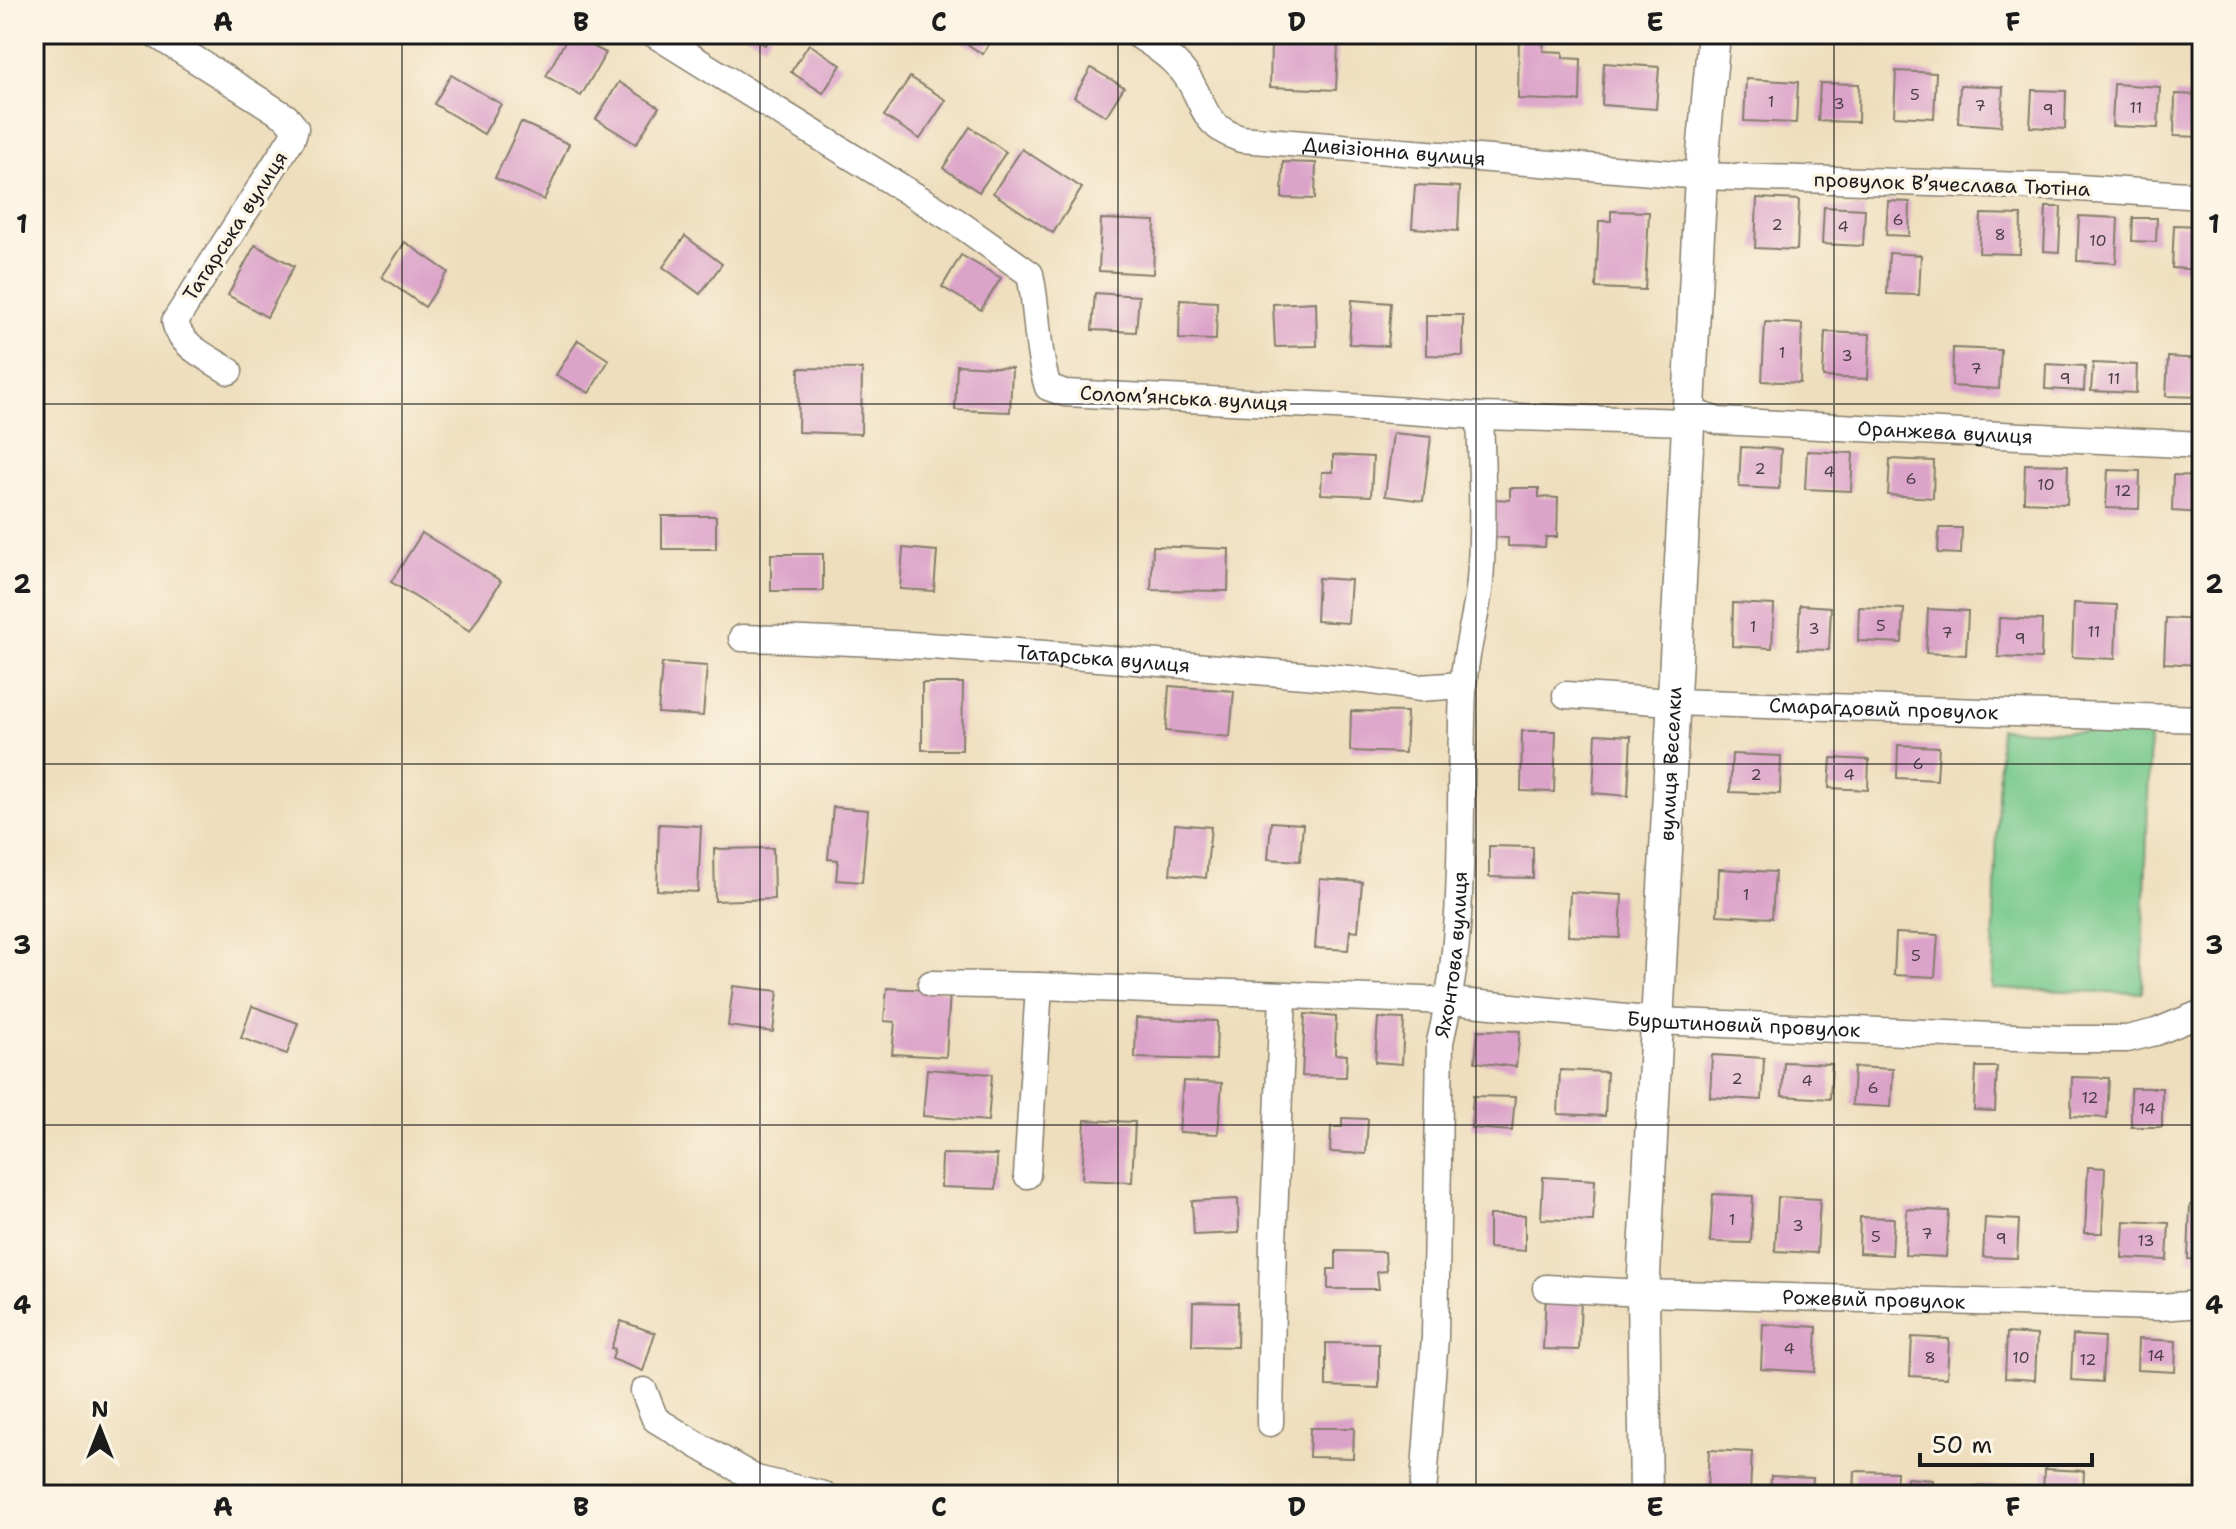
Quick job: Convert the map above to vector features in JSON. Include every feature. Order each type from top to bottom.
[{"type":"street","name":"Татарська вулиця","points":[[155,34],[286,117],[295,128],[292,138],[175,321],[176,330],[187,344],[229,371]]},
{"type":"street","name":"Соломʼянська вулиця","points":[[654,34],[957,222],[1030,274],[1041,360],[1048,387],[1065,393],[1480,416],[1689,416]]},
{"type":"street","name":"Дивізіонна вулиця","points":[[1136,34],[1164,52],[1186,75],[1203,111],[1221,132],[1241,139],[1701,176]]},
{"type":"street","name":"вулиця Веселки","points":[[1646,1495],[1643,1293],[1701,176],[1714,34]]},
{"type":"street","name":"провулок Вʼячеслава Тютіна","points":[[1701,176],[2063,187],[2202,196]]},
{"type":"street","name":"Яхонтова вулиця","points":[[1423,1495],[1435,1337],[1440,1042],[1450,1001],[1461,898],[1463,685],[1480,584],[1483,492],[1480,416]]},
{"type":"street","name":"Оранжева вулиця","points":[[1689,416],[1718,421],[2202,445]]},
{"type":"street","name":"Татарська вулиця","points":[[742,638],[991,650],[1363,680],[1419,688],[1463,685]]},
{"type":"street","name":"Смарагдовий провулок","points":[[1566,695],[1672,702],[2202,719]]},
{"type":"street","name":"Бурштиновий провулок","points":[[931,984],[1450,1001],[1658,1021],[2060,1039],[2127,1039],[2156,1032],[2202,1013]]},
{"type":"street","points":[[1027,1175],[1039,986]]},
{"type":"street","points":[[1270,1423],[1283,996]]},
{"type":"street","name":"Рожевий провулок","points":[[1546,1288],[2159,1307],[2202,1304]]},
{"type":"street","points":[[644,1391],[655,1419],[710,1453],[756,1479],[824,1495]]},
{"type":"green space","points":[[2000,729],[2150,734],[2142,993],[1992,989]]},
{"type":"building","points":[[569,34],[606,53],[581,96],[546,76]]},
{"type":"building","points":[[744,34],[771,34],[765,45]]},
{"type":"building","points":[[951,34],[995,34],[983,54]]},
{"type":"building","points":[[1519,36],[1544,37],[1543,51],[1563,52],[1563,58],[1581,59],[1580,101],[1518,99]]},
{"type":"building","points":[[1271,41],[1338,44],[1336,90],[1270,87]]},
{"type":"building","points":[[809,44],[841,65],[823,93],[791,72]]},
{"type":"building","points":[[1604,63],[1659,67],[1656,109],[1602,105]]},
{"type":"building","points":[[1091,68],[1124,87],[1106,116],[1074,97]]},
{"type":"building","points":[[1896,71],[1936,73],[1934,118],[1894,116]]},
{"type":"building","points":[[451,75],[501,104],[484,134],[434,104]]},
{"type":"building","points":[[910,77],[946,100],[920,139],[884,116]]},
{"type":"building","points":[[1746,79],[1798,82],[1796,123],[1744,121]]},
{"type":"building","points":[[619,82],[659,107],[636,144],[596,119]]},
{"type":"building","points":[[1820,83],[1859,84],[1858,122],[1818,121]]},
{"type":"building","points":[[2114,84],[2160,87],[2158,128],[2112,126]]},
{"type":"building","points":[[1960,85],[2003,87],[2001,126],[1958,123]]},
{"type":"building","points":[[2032,90],[2066,91],[2065,129],[2030,127]]},
{"type":"building","points":[[2175,94],[2202,95],[2202,137],[2174,136]]},
{"type":"building","points":[[521,122],[569,144],[544,200],[495,178]]},
{"type":"building","points":[[970,127],[1006,152],[979,192],[943,168]]},
{"type":"building","points":[[1022,149],[1082,188],[1053,233],[993,193]]},
{"type":"building","points":[[1283,162],[1316,163],[1315,199],[1282,198]]},
{"type":"building","points":[[1415,185],[1460,187],[1458,231],[1412,228]]},
{"type":"building","points":[[1757,198],[1799,200],[1797,250],[1755,248]]},
{"type":"building","points":[[1888,201],[1910,202],[1909,236],[1886,235]]},
{"type":"building","points":[[1824,207],[1865,209],[1863,246],[1822,244]]},
{"type":"building","points":[[2046,207],[2061,207],[2059,252],[2044,251]]},
{"type":"building","points":[[1611,211],[1649,212],[1645,290],[1596,288],[1599,221],[1611,221]]},
{"type":"building","points":[[1981,214],[2021,215],[2020,254],[1979,253]]},
{"type":"building","points":[[2079,216],[2118,218],[2116,263],[2077,261]]},
{"type":"building","points":[[2133,218],[2157,218],[2156,242],[2132,241]]},
{"type":"building","points":[[1101,219],[1155,221],[1153,274],[1099,271]]},
{"type":"building","points":[[2174,225],[2202,226],[2202,270],[2172,268]]},
{"type":"building","points":[[685,236],[722,264],[700,294],[663,267]]},
{"type":"building","points":[[405,242],[448,272],[425,307],[382,277]]},
{"type":"building","points":[[255,245],[294,266],[267,317],[228,295]]},
{"type":"building","points":[[1889,253],[1921,255],[1919,295],[1887,294]]},
{"type":"building","points":[[961,255],[1001,278],[981,310],[942,287]]},
{"type":"building","points":[[1095,293],[1139,296],[1136,332],[1092,330]]},
{"type":"building","points":[[1180,300],[1217,302],[1216,340],[1179,339]]},
{"type":"building","points":[[1352,300],[1391,303],[1388,346],[1349,344]]},
{"type":"building","points":[[1316,302],[1317,346],[1275,347],[1273,304]]},
{"type":"building","points":[[1426,315],[1463,315],[1463,356],[1426,355]]},
{"type":"building","points":[[1765,322],[1802,324],[1800,383],[1762,381]]},
{"type":"building","points":[[1825,332],[1870,334],[1868,379],[1823,377]]},
{"type":"building","points":[[578,340],[609,360],[589,393],[556,375]]},
{"type":"building","points":[[1953,348],[2001,350],[1999,389],[1952,386]]},
{"type":"building","points":[[2168,357],[2202,359],[2202,397],[2166,396]]},
{"type":"building","points":[[2093,363],[2137,365],[2136,393],[2091,391]]},
{"type":"building","points":[[2046,364],[2085,366],[2084,391],[2045,389]]},
{"type":"building","points":[[957,365],[1012,368],[1010,412],[955,410]]},
{"type":"building","points":[[799,368],[862,369],[861,434],[798,432]]},
{"type":"building","points":[[1393,433],[1431,437],[1423,501],[1385,496]]},
{"type":"building","points":[[1741,447],[1781,449],[1779,489],[1739,487]]},
{"type":"building","points":[[1807,451],[1853,453],[1851,491],[1805,489]]},
{"type":"building","points":[[1333,455],[1373,457],[1371,496],[1321,494],[1322,472],[1333,472]]},
{"type":"building","points":[[1890,459],[1934,461],[1933,498],[1888,495]]},
{"type":"building","points":[[2025,464],[2068,465],[2067,504],[2024,502]]},
{"type":"building","points":[[2108,470],[2140,471],[2139,509],[2106,508]]},
{"type":"building","points":[[2173,475],[2202,476],[2202,513],[2172,511]]},
{"type":"building","points":[[1510,488],[1539,488],[1539,497],[1558,498],[1557,537],[1546,537],[1545,547],[1508,546],[1508,538],[1493,537],[1494,499],[1510,500]]},
{"type":"building","points":[[662,516],[716,516],[716,549],[662,549]]},
{"type":"building","points":[[1939,528],[1962,528],[1961,554],[1938,553]]},
{"type":"building","points":[[422,533],[501,581],[470,631],[391,582]]},
{"type":"building","points":[[1153,546],[1229,549],[1228,591],[1151,590]]},
{"type":"building","points":[[903,548],[937,551],[934,591],[900,589]]},
{"type":"building","points":[[771,554],[823,554],[823,591],[771,591]]},
{"type":"building","points":[[1318,578],[1351,580],[1348,623],[1316,621]]},
{"type":"building","points":[[1733,603],[1774,605],[1772,648],[1732,646]]},
{"type":"building","points":[[2074,603],[2117,605],[2115,659],[2072,657]]},
{"type":"building","points":[[1800,605],[1831,607],[1829,650],[1798,649]]},
{"type":"building","points":[[1859,607],[1904,609],[1902,643],[1858,641]]},
{"type":"building","points":[[1928,609],[1968,611],[1966,655],[1926,653]]},
{"type":"building","points":[[1999,618],[2042,620],[2041,659],[1998,657]]},
{"type":"building","points":[[2166,618],[2200,620],[2198,665],[2164,663]]},
{"type":"building","points":[[662,663],[707,666],[703,716],[658,713]]},
{"type":"building","points":[[922,683],[963,683],[962,750],[922,750]]},
{"type":"building","points":[[1169,686],[1234,691],[1230,737],[1166,731]]},
{"type":"building","points":[[1351,711],[1407,712],[1405,753],[1350,751]]},
{"type":"building","points":[[1522,731],[1556,731],[1554,792],[1521,791]]},
{"type":"building","points":[[1596,734],[1631,736],[1628,796],[1593,793]]},
{"type":"building","points":[[1898,745],[1939,747],[1937,780],[1897,778]]},
{"type":"building","points":[[1732,754],[1781,756],[1780,794],[1730,792]]},
{"type":"building","points":[[1831,758],[1869,760],[1868,790],[1829,788]]},
{"type":"building","points":[[833,807],[868,810],[862,882],[836,880],[838,860],[828,859]]},
{"type":"building","points":[[1271,822],[1303,824],[1300,861],[1268,859]]},
{"type":"building","points":[[659,824],[701,826],[698,892],[657,890]]},
{"type":"building","points":[[1175,824],[1211,827],[1206,878],[1170,874]]},
{"type":"building","points":[[1489,846],[1533,847],[1533,878],[1489,877]]},
{"type":"building","points":[[773,848],[774,899],[715,901],[714,849]]},
{"type":"building","points":[[1719,869],[1775,872],[1772,918],[1717,915]]},
{"type":"building","points":[[1320,879],[1362,882],[1358,931],[1350,930],[1348,950],[1315,948]]},
{"type":"building","points":[[1570,892],[1622,895],[1620,938],[1568,936]]},
{"type":"building","points":[[1896,933],[1938,935],[1935,977],[1894,975]]},
{"type":"building","points":[[733,986],[778,991],[773,1032],[728,1026]]},
{"type":"building","points":[[887,988],[950,991],[946,1057],[892,1054],[895,1022],[884,1021]]},
{"type":"building","points":[[252,1006],[298,1023],[287,1054],[241,1038]]},
{"type":"building","points":[[1305,1014],[1336,1017],[1335,1054],[1347,1055],[1346,1077],[1302,1076]]},
{"type":"building","points":[[1136,1018],[1217,1021],[1216,1060],[1135,1058]]},
{"type":"building","points":[[1378,1018],[1404,1019],[1402,1064],[1375,1062]]},
{"type":"building","points":[[1478,1030],[1520,1031],[1516,1067],[1475,1062]]},
{"type":"building","points":[[1712,1055],[1764,1058],[1762,1100],[1710,1097]]},
{"type":"building","points":[[1784,1062],[1832,1064],[1830,1099],[1782,1096]]},
{"type":"building","points":[[1854,1067],[1893,1069],[1891,1107],[1852,1105]]},
{"type":"building","points":[[1976,1067],[1997,1067],[1995,1111],[1974,1110]]},
{"type":"building","points":[[927,1069],[992,1074],[988,1121],[923,1116]]},
{"type":"building","points":[[1560,1070],[1607,1072],[1605,1116],[1558,1114]]},
{"type":"building","points":[[2072,1077],[2109,1078],[2107,1118],[2071,1116]]},
{"type":"building","points":[[1183,1081],[1222,1083],[1218,1134],[1179,1132]]},
{"type":"building","points":[[2131,1088],[2162,1088],[2162,1127],[2131,1127]]},
{"type":"building","points":[[1473,1096],[1515,1097],[1512,1131],[1471,1128]]},
{"type":"building","points":[[1342,1118],[1368,1119],[1366,1154],[1330,1152],[1331,1127],[1342,1127]]},
{"type":"building","points":[[1085,1120],[1135,1122],[1132,1182],[1082,1180]]},
{"type":"building","points":[[942,1154],[997,1155],[996,1189],[941,1187]]},
{"type":"building","points":[[2088,1167],[2105,1168],[2102,1233],[2085,1233]]},
{"type":"building","points":[[1543,1177],[1595,1180],[1593,1221],[1541,1219]]},
{"type":"building","points":[[1713,1194],[1753,1196],[1751,1243],[1710,1242]]},
{"type":"building","points":[[1778,1197],[1820,1199],[1817,1253],[1775,1251]]},
{"type":"building","points":[[1238,1199],[1239,1233],[1194,1235],[1192,1201]]},
{"type":"building","points":[[2190,1205],[2202,1205],[2202,1260],[2188,1259]]},
{"type":"building","points":[[1907,1209],[1949,1211],[1946,1257],[1905,1255]]},
{"type":"building","points":[[1489,1215],[1525,1215],[1525,1251],[1489,1248]]},
{"type":"building","points":[[1860,1217],[1894,1218],[1892,1255],[1859,1253]]},
{"type":"building","points":[[1985,1218],[2019,1220],[2017,1258],[1983,1257]]},
{"type":"building","points":[[2124,1221],[2169,1223],[2167,1260],[2122,1258]]},
{"type":"building","points":[[1336,1251],[1385,1252],[1386,1271],[1377,1272],[1379,1289],[1328,1289],[1328,1269],[1336,1269]]},
{"type":"building","points":[[1546,1296],[1581,1298],[1579,1350],[1543,1349]]},
{"type":"building","points":[[1193,1302],[1238,1303],[1237,1347],[1192,1346]]},
{"type":"building","points":[[621,1321],[655,1333],[643,1371],[612,1359],[615,1349],[611,1348]]},
{"type":"building","points":[[1763,1324],[1817,1327],[1815,1372],[1761,1369]]},
{"type":"building","points":[[2007,1333],[2037,1335],[2035,1380],[2005,1378]]},
{"type":"building","points":[[2073,1335],[2104,1337],[2102,1382],[2071,1380]]},
{"type":"building","points":[[1912,1337],[1949,1339],[1947,1378],[1910,1376]]},
{"type":"building","points":[[2138,1339],[2176,1341],[2175,1372],[2137,1370]]},
{"type":"building","points":[[1326,1343],[1379,1344],[1379,1388],[1326,1386]]},
{"type":"building","points":[[1310,1428],[1354,1428],[1353,1458],[1309,1457]]},
{"type":"building","points":[[1709,1450],[1752,1452],[1750,1494],[1707,1492]]},
{"type":"building","points":[[2044,1469],[2084,1471],[2083,1495],[2043,1495]]},
{"type":"building","points":[[1855,1471],[1897,1472],[1896,1495],[1854,1495]]},
{"type":"building","points":[[1771,1476],[1813,1478],[1812,1495],[1770,1495]]},
{"type":"building","points":[[1907,1478],[1933,1480],[1933,1495],[1906,1495]]},
{"type":"building","points":[[1974,1486],[2004,1487],[2004,1495],[1974,1495]]},
{"type":"building","points":[[2135,1487],[2180,1489],[2180,1495],[2134,1495]]}]
